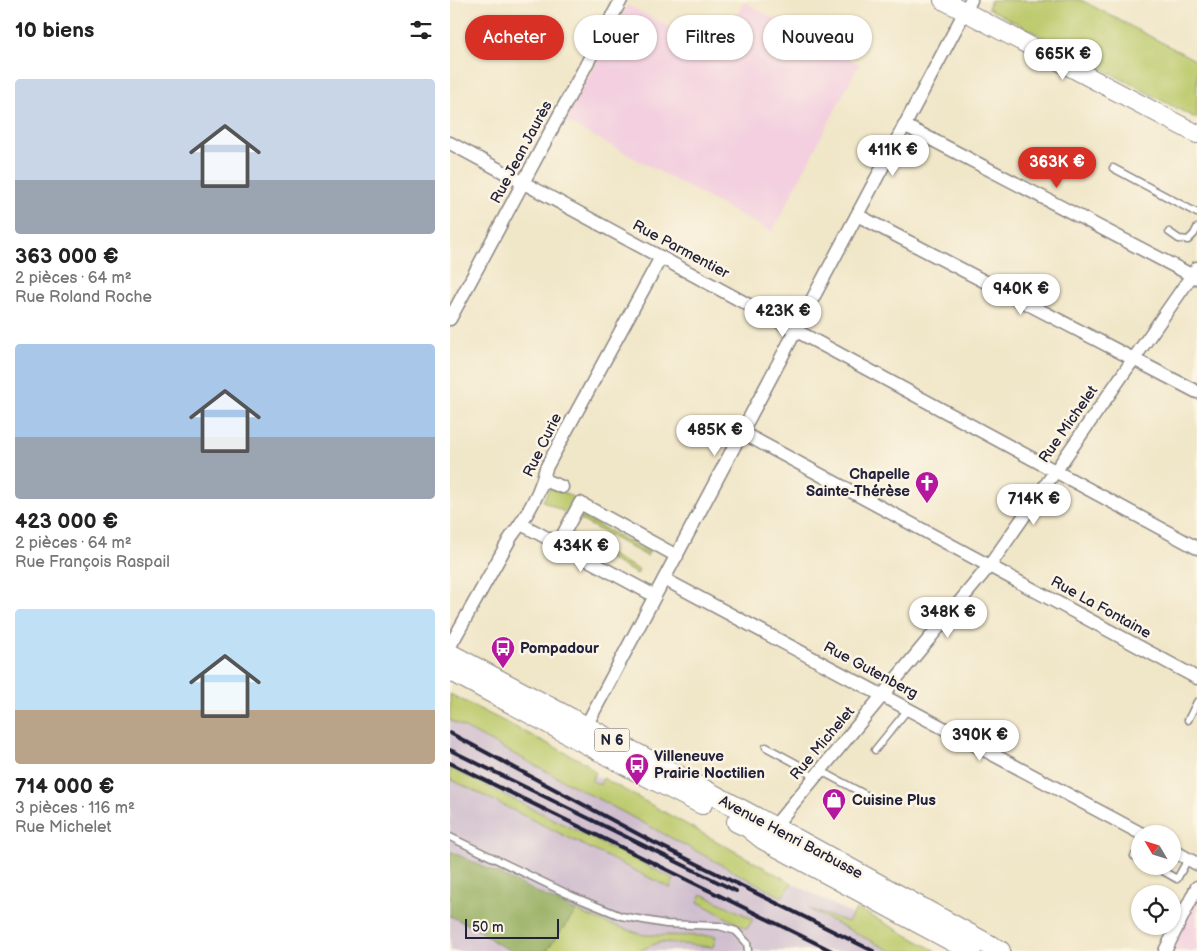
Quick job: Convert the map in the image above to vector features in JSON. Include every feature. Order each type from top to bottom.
[{"type":"main road","points":[[943,0],[968,6],[1197,134]]},
{"type":"main road","name":"Avenue Henri Barbusse","points":[[450,654],[1000,951]]},
{"type":"main road","name":"Avenue Henri Barbusse","points":[[450,670],[596,749],[748,827],[763,839],[971,951]]},
{"type":"main road","points":[[748,827],[767,830],[773,828]]},
{"type":"street","name":"Rue Jean Jaurès","points":[[450,319],[621,0]]},
{"type":"street","points":[[596,749],[586,726],[968,6]]},
{"type":"street","points":[[904,125],[1195,274]]},
{"type":"street","name":"Rue Parmentier","points":[[450,142],[1197,548]]},
{"type":"street","points":[[857,215],[1197,392]]},
{"type":"street","name":"Rue Curie","points":[[450,646],[511,537],[521,524],[544,480],[546,468],[661,256]]},
{"type":"street","name":"Rue Michelet","points":[[773,828],[990,565],[1054,471],[1195,274]]},
{"type":"street","name":"Rue La Fontaine","points":[[743,433],[1197,678]]},
{"type":"street","points":[[544,480],[562,487]]},
{"type":"street","points":[[558,544],[580,503],[677,556]]},
{"type":"street","points":[[521,524],[655,596]]},
{"type":"street","name":"Rue Gutenberg","points":[[664,579],[1131,828]]},
{"type":"street","points":[[1181,855],[1192,861]]},
{"type":"street","points":[[1165,951],[1197,887]]},
{"type":"lane","points":[[1113,168],[1197,213]]},
{"type":"lane","points":[[1169,232],[1179,239],[1188,240],[1197,228]]},
{"type":"lane","points":[[1188,720],[1197,702]]},
{"type":"lane","points":[[875,750],[909,708]]},
{"type":"lane","points":[[766,747],[817,775],[866,795]]},
{"type":"lane","points":[[450,837],[572,896],[621,916],[666,924],[719,926],[736,931],[747,943],[748,951]]},
{"type":"lane","points":[[1181,874],[1192,861]]},
{"type":"lane","points":[[1170,875],[1177,879],[1180,875]]},
{"type":"shaded area","points":[[744,2],[768,15],[763,15],[763,60],[852,60],[859,64],[772,232],[565,121],[598,60],[657,60],[657,20],[667,25],[667,60],[753,60],[753,15],[737,15]]},
{"type":"shaded area","points":[[627,5],[647,15],[622,15]]},
{"type":"shaded area","points":[[450,697],[792,883],[923,951],[450,951]]},
{"type":"shaded area","points":[[1197,890],[1197,951],[1166,951],[1174,935],[1181,935],[1181,921]]},
{"type":"green space","points":[[991,0],[1081,0],[1197,61],[1197,119],[988,8]]},
{"type":"green space","points":[[550,487],[554,487],[574,498],[566,513],[543,501]]},
{"type":"green space","points":[[581,516],[649,552],[647,556],[579,519]]},
{"type":"green space","points":[[572,534],[639,570],[637,574],[570,537]]},
{"type":"green space","points":[[450,694],[586,763],[596,773],[591,780],[600,785],[603,778],[792,883],[782,897],[450,720]]},
{"type":"green space","points":[[450,768],[674,879],[670,888],[450,779]]},
{"type":"green space","points":[[450,851],[576,911],[546,951],[512,951],[496,943],[475,928],[450,916]]},
{"type":"green space","points":[[702,894],[753,919],[747,929],[698,902]]},
{"type":"green space","points":[[857,908],[936,951],[891,951],[808,909],[848,922]]},
{"type":"green space","points":[[576,911],[644,935],[716,936],[713,947],[660,942],[638,951],[546,951]]},
{"type":"railway","points":[[450,733],[653,842],[873,951]]},
{"type":"railway","points":[[450,750],[736,891]]},
{"type":"railway","points":[[450,763],[832,951]]},
{"type":"place","name":"Chapelle Sainte-Thérèse","points":[[927,504]]},
{"type":"place","name":"Pompadour","points":[[503,669]]},
{"type":"place","name":"Villeneuve Prairie Noctilien","points":[[637,786]]},
{"type":"place","name":"Cuisine Plus","points":[[834,821]]}]
